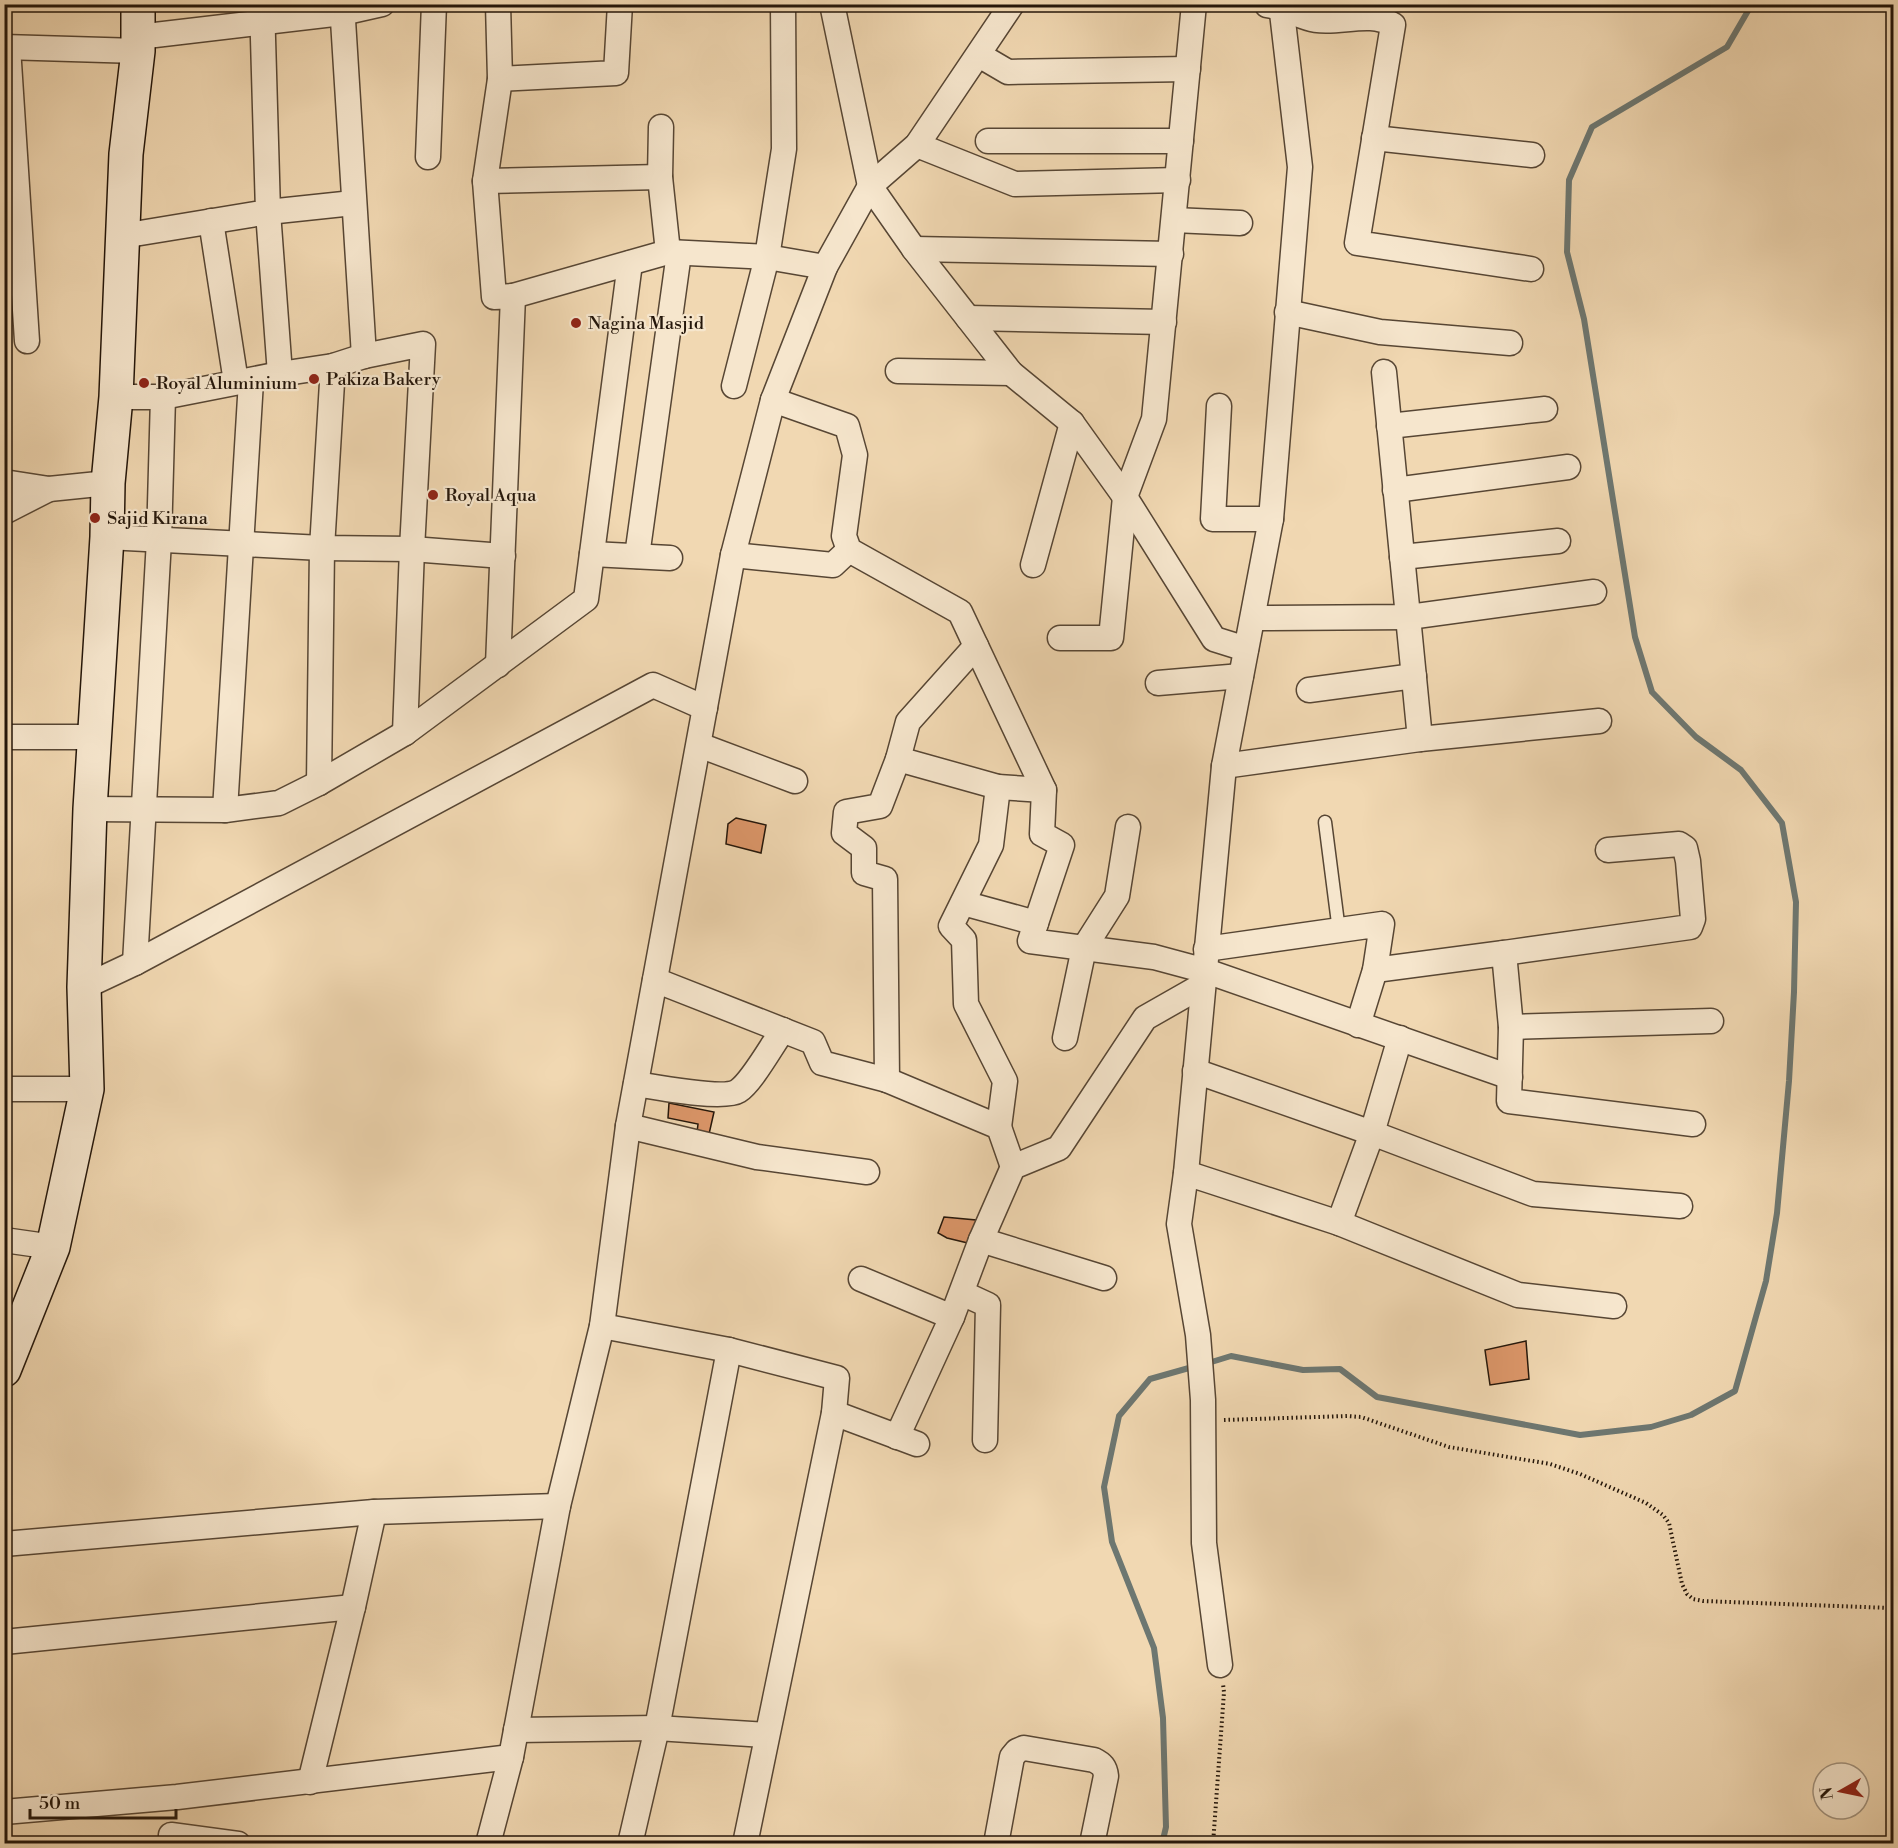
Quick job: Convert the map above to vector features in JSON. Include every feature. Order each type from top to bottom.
[{"type":"main road","points":[[4,1370],[53,1247],[87,1089],[84,987],[90,809],[107,537],[108,483],[116,397],[126,153],[138,44],[138,4]]},
{"type":"street","points":[[27,341],[6,46],[138,44],[263,13],[342,9],[382,4]]},
{"type":"street","points":[[428,158],[434,4]]},
{"type":"street","points":[[498,4],[500,79],[485,181],[494,297],[513,296],[674,252],[767,257],[825,267]]},
{"type":"street","points":[[500,79],[616,73],[620,4]]},
{"type":"street","points":[[734,386],[767,257],[784,149],[783,4]]},
{"type":"street","points":[[832,4],[870,186],[914,249],[1011,373],[1072,423],[1125,497],[1214,639],[1246,649]]},
{"type":"street","points":[[488,1844],[511,1757],[558,1506],[602,1326],[628,1126],[654,980],[733,555],[773,400],[825,267],[870,186],[916,145],[1012,4]]},
{"type":"street","points":[[1060,638],[1111,638],[1125,497],[1154,419],[1194,4]]},
{"type":"street","points":[[1220,1665],[1204,1543],[1203,1421],[1199,1343],[1179,1224],[1186,1173],[1224,766],[1254,618],[1271,519],[1300,167],[1275,5],[1316,20],[1383,18],[1393,25],[1357,243],[1531,269]]},
{"type":"street","points":[[342,9],[364,356]]},
{"type":"street","points":[[263,13],[268,212],[280,374]]},
{"type":"street","points":[[979,55],[1008,72],[1188,69]]},
{"type":"street","points":[[637,556],[674,252],[660,177],[661,127]]},
{"type":"street","points":[[1374,138],[1532,155]]},
{"type":"street","points":[[988,141],[1181,141]]},
{"type":"street","points":[[916,145],[1015,184],[1178,180]]},
{"type":"street","points":[[485,181],[660,177]]},
{"type":"street","points":[[122,236],[268,212],[353,203]]},
{"type":"street","points":[[1174,220],[1240,223]]},
{"type":"street","points":[[211,221],[243,381],[240,543],[225,810]]},
{"type":"street","points":[[914,249],[1171,254]]},
{"type":"street","points":[[90,809],[225,810],[279,803],[405,734],[586,598],[630,263]]},
{"type":"street","points":[[498,665],[513,296]]},
{"type":"street","points":[[1287,312],[1380,332],[1510,343]]},
{"type":"street","points":[[968,318],[1164,322]]},
{"type":"street","points":[[116,397],[163,397],[333,366],[364,356],[423,344],[405,734]]},
{"type":"street","points":[[319,783],[322,548],[333,366]]},
{"type":"street","points":[[898,371],[1011,373]]},
{"type":"street","points":[[1383,372],[1420,739]]},
{"type":"street","points":[[135,963],[159,540],[163,397]]},
{"type":"street","points":[[773,400],[847,426],[855,455],[844,536],[849,550],[960,612],[1044,790],[1041,834],[1062,845],[1030,941],[1154,957],[1205,968],[1358,1025],[1510,1077]]},
{"type":"street","points":[[1219,406],[1213,519],[1271,519]]},
{"type":"street","points":[[1389,426],[1545,409]]},
{"type":"street","points":[[1033,565],[1072,423]]},
{"type":"street","points":[[1395,490],[1568,467]]},
{"type":"street","points":[[4,482],[50,489],[108,483]]},
{"type":"street","points":[[4,512],[50,489]]},
{"type":"street","points":[[107,537],[322,548],[412,549],[503,556]]},
{"type":"street","points":[[1402,557],[1558,541]]},
{"type":"street","points":[[733,555],[833,565],[849,550]]},
{"type":"street","points":[[592,554],[670,558]]},
{"type":"street","points":[[1254,618],[1409,617],[1594,592]]},
{"type":"street","points":[[887,1080],[885,879],[864,873],[864,848],[844,832],[846,812],[880,806],[898,759],[908,722],[976,646]]},
{"type":"street","points":[[1158,682],[1241,676]]},
{"type":"street","points":[[1309,690],[1414,676]]},
{"type":"street","points":[[84,987],[135,963],[653,685],[705,708]]},
{"type":"street","points":[[1224,766],[1420,739],[1599,721]]},
{"type":"street","points":[[4,737],[94,737]]},
{"type":"street","points":[[699,745],[795,781]]},
{"type":"street","points":[[898,759],[998,788],[1044,790]]},
{"type":"street","points":[[834,1413],[907,1441],[981,1240],[1013,1167],[999,1127],[1005,1081],[966,1004],[964,940],[951,926],[992,845],[998,788]]},
{"type":"street","points":[[1065,1038],[1084,948],[1117,896],[1128,828]]},
{"type":"street","points":[[1375,970],[1690,927],[1693,919],[1685,848],[1679,844],[1608,850]]},
{"type":"street","points":[[963,903],[1036,923]]},
{"type":"street","points":[[1013,1167],[1059,1148],[1145,1018],[1205,968],[1339,930],[1382,924],[1375,970],[1358,1025]]},
{"type":"street","points":[[1504,953],[1510,1027],[1509,1101],[1693,1124]]},
{"type":"street","points":[[654,980],[813,1042],[822,1063],[887,1080],[999,1127]]},
{"type":"street","points":[[1510,1027],[1711,1021]]},
{"type":"street","points":[[636,1084],[723,1095],[738,1092],[748,1082],[783,1030]]},
{"type":"street","points":[[1339,1223],[1372,1133],[1400,1038]]},
{"type":"street","points":[[1195,1071],[1372,1133],[1533,1194],[1680,1206]]},
{"type":"street","points":[[4,1089],[87,1089]]},
{"type":"street","points":[[628,1126],[757,1157],[867,1172]]},
{"type":"street","points":[[1186,1173],[1339,1223],[1518,1295],[1614,1306]]},
{"type":"street","points":[[4,1240],[53,1247]]},
{"type":"street","points":[[981,1240],[1104,1278]]},
{"type":"street","points":[[861,1279],[952,1317]]},
{"type":"street","points":[[962,1293],[988,1305],[985,1440]]},
{"type":"street","points":[[602,1326],[729,1350],[837,1378],[834,1413],[745,1844]]},
{"type":"street","points":[[630,1844],[657,1728],[729,1350]]},
{"type":"street","points":[[4,1545],[374,1512],[558,1506]]},
{"type":"street","points":[[310,1782],[374,1512]]},
{"type":"street","points":[[4,1642],[353,1607]]},
{"type":"street","points":[[516,1730],[657,1728],[766,1735]]},
{"type":"street","points":[[996,1844],[1012,1757],[1017,1750],[1024,1748],[1101,1763],[1106,1776],[1092,1844]]},
{"type":"street","points":[[4,1812],[177,1797],[511,1757]]},
{"type":"street","points":[[177,1797],[170,1839],[238,1844]]},
{"type":"lane","points":[[1324,822],[1339,930]]},
{"type":"path","points":[[1203,1421],[1361,1417],[1449,1447],[1550,1464],[1580,1474],[1646,1503],[1663,1515],[1669,1523],[1682,1584],[1687,1594],[1693,1599],[1890,1608]]},
{"type":"path","points":[[1213,1844],[1224,1692],[1220,1665]]},
{"type":"building","points":[[736,818],[766,825],[761,853],[726,844],[728,824]]},
{"type":"building","points":[[669,1103],[714,1112],[707,1143],[696,1141],[698,1124],[668,1118]]},
{"type":"building","points":[[944,1217],[976,1220],[976,1245],[947,1238],[938,1233]]},
{"type":"building","points":[[1526,1341],[1529,1379],[1490,1385],[1485,1350]]},
{"type":"waterway","points":[[1205,1364],[1231,1356],[1303,1370],[1340,1369],[1377,1397],[1580,1435],[1651,1427],[1691,1415],[1735,1391],[1766,1281],[1777,1213],[1789,1081],[1796,902],[1782,823],[1741,770],[1696,737],[1652,692],[1635,637],[1584,319],[1567,252],[1569,180],[1592,127],[1727,47],[1752,4]]},
{"type":"waterway","points":[[1162,1844],[1166,1827],[1163,1718],[1154,1648],[1112,1542],[1104,1487],[1119,1416],[1150,1379],[1196,1366]]},
{"type":"place","name":"Nagina Masjid","points":[[576,323]]},
{"type":"place","name":"Pakiza Bakery","points":[[314,379]]},
{"type":"place","name":"Royal Aluminium","points":[[144,383]]},
{"type":"place","name":"Royal Aqua","points":[[433,495]]},
{"type":"place","name":"Sajid Kirana","points":[[95,518]]}]
